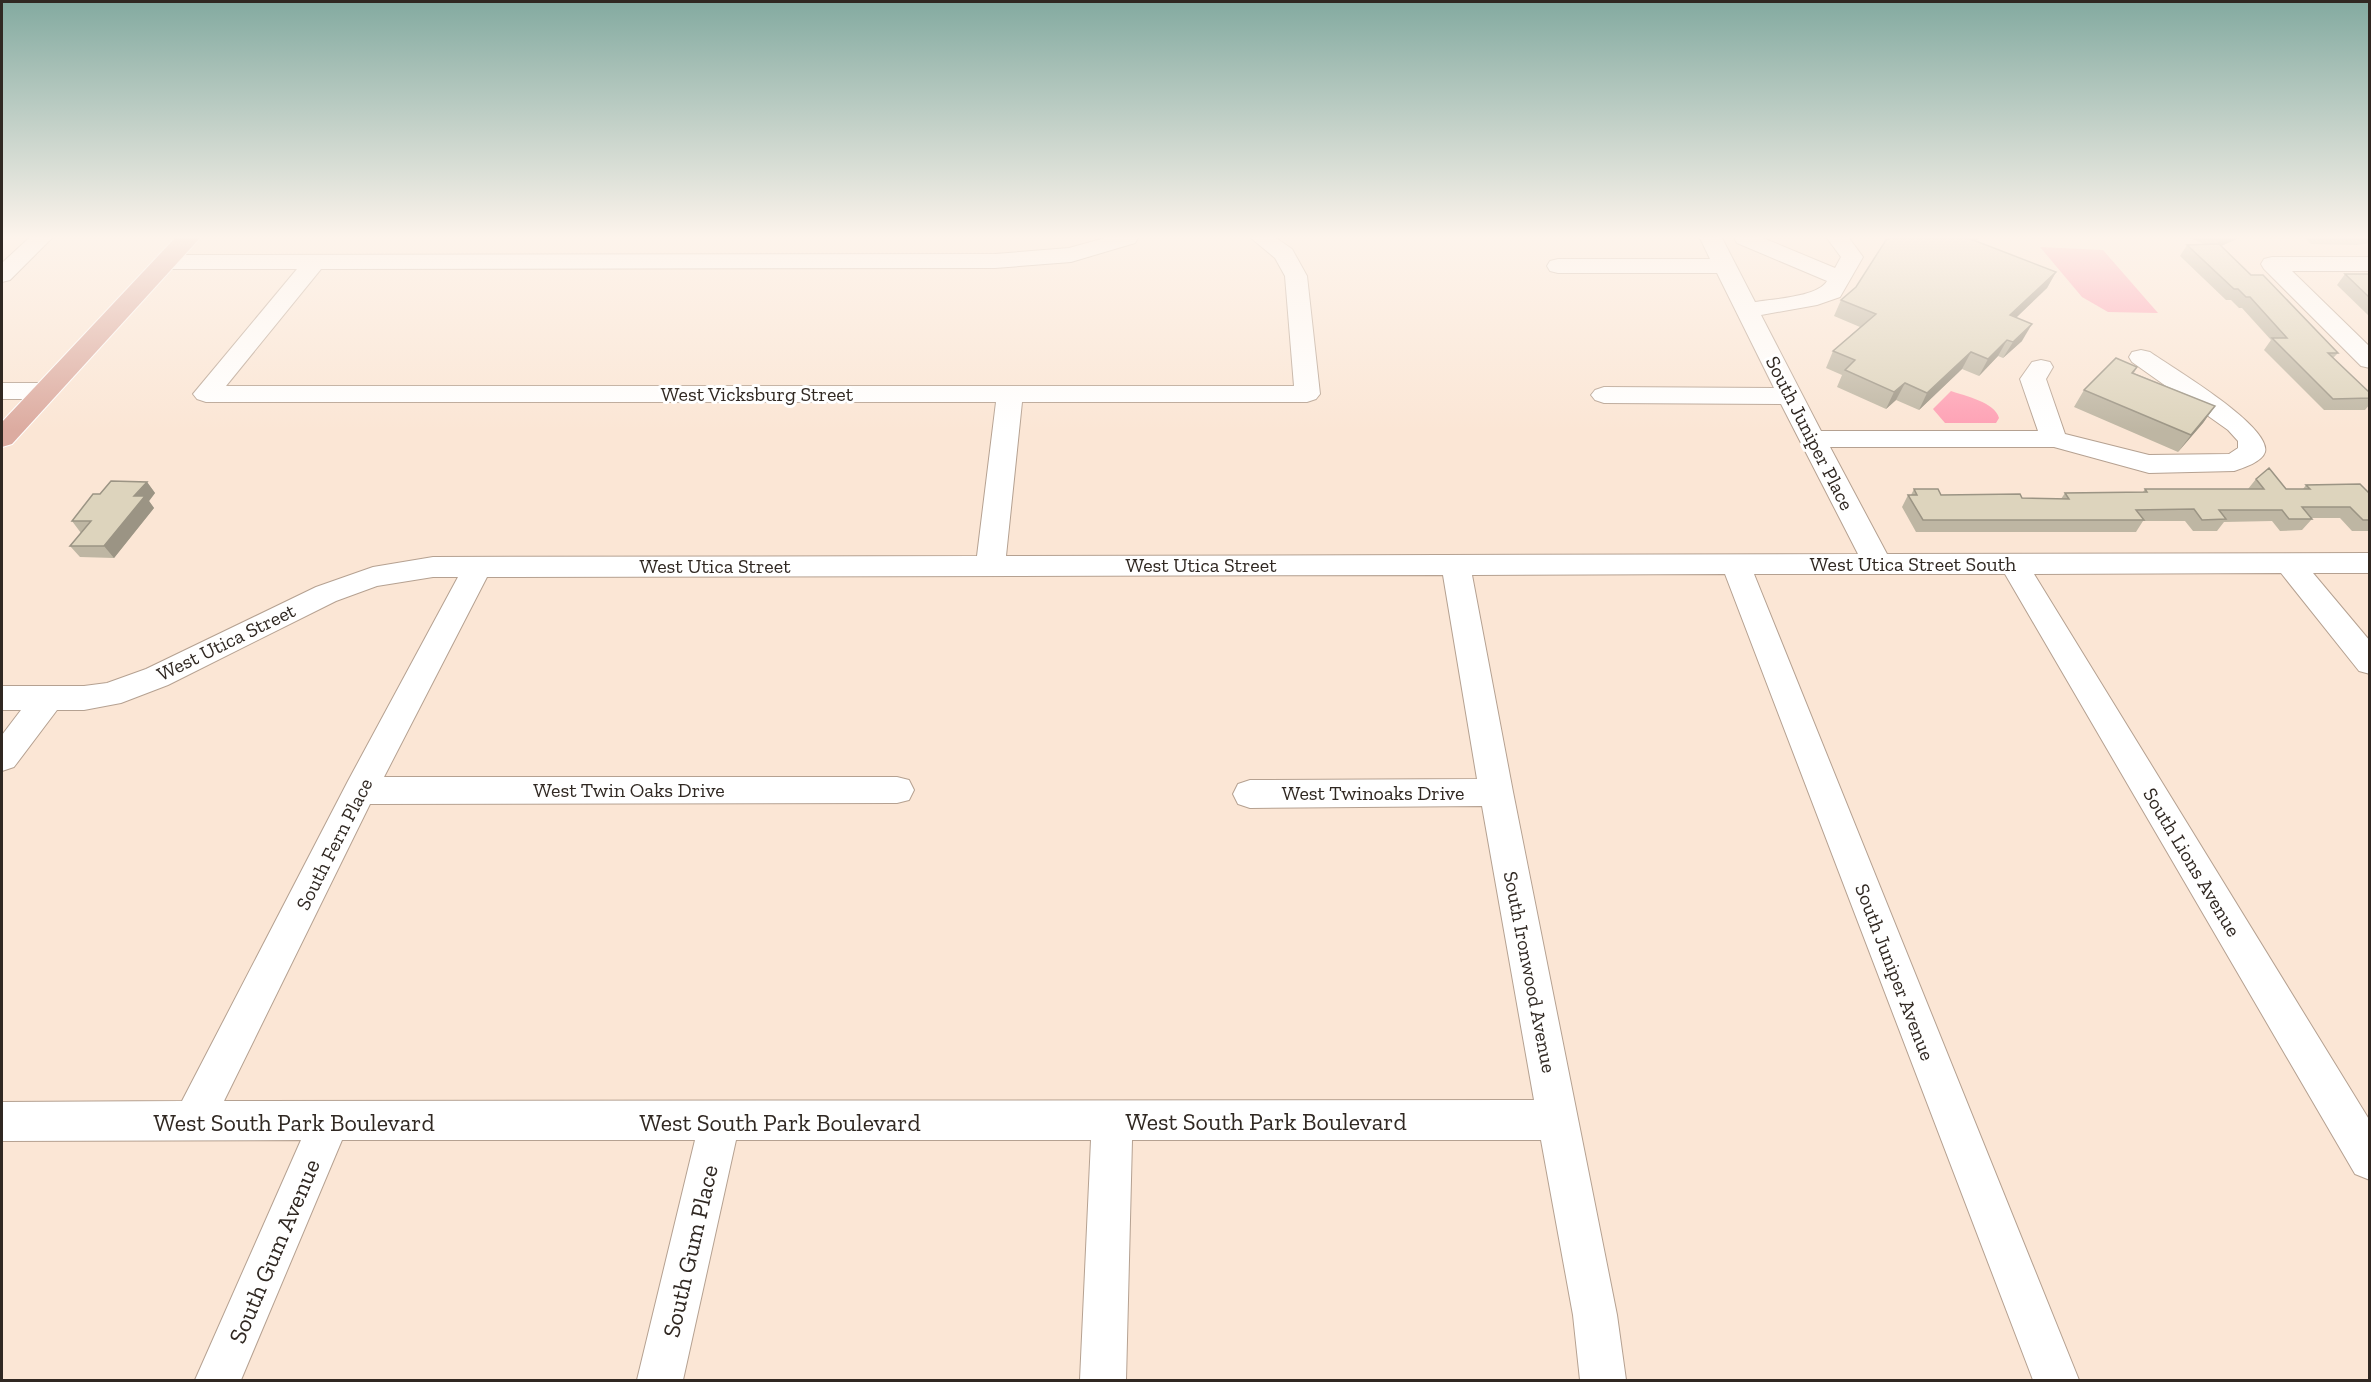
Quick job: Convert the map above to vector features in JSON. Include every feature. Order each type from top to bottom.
[{"type":"main road","points":[[2,438],[127,302]]},
{"type":"street","name":"West Vicksburg Street","points":[[281,302],[206,394],[1307,394],[1298,302]]},
{"type":"street","name":"South Juniper Place","points":[[1743,302],[1878,564]]},
{"type":"street","points":[[1747,310],[1791,302]]},
{"type":"street","points":[[2311,302],[2370,361]]},
{"type":"street","points":[[1812,439],[2054,439],[2149,464],[2234,462],[2252,452],[2251,439],[2237,424],[2141,357]]},
{"type":"street","points":[[2041,367],[2033,380],[2054,439]]},
{"type":"street","points":[[2,390],[46,390]]},
{"type":"street","points":[[990,566],[1010,394]]},
{"type":"street","points":[[1604,395],[1790,396]]},
{"type":"street","name":"West Utica Street South","points":[[1456,564],[2370,563]]},
{"type":"street","name":"West Utica Street","points":[[2,698],[84,698],[110,695],[131,688],[303,604],[373,578],[433,567],[1456,564]]},
{"type":"street","name":"South Ironwood Avenue","points":[[1456,564],[1496,792],[1595,1315],[1603,1380]]},
{"type":"street","name":"South Juniper Avenue","points":[[1735,564],[2056,1380]]},
{"type":"street","name":"South Lions Avenue","points":[[2014,564],[2370,1160]]},
{"type":"street","points":[[2290,564],[2370,663]]},
{"type":"street","name":"South Fern Place","points":[[193,1122],[360,791],[478,566]]},
{"type":"street","points":[[2,758],[48,698]]},
{"type":"street","name":"West Twin Oaks Drive","points":[[360,791],[897,790]]},
{"type":"street","name":"West Twinoaks Drive","points":[[1250,794],[1496,792]]},
{"type":"street","name":"West South Park Boulevard","points":[[2,1121],[1558,1120]]},
{"type":"street","name":"South Gum Avenue","points":[[218,1380],[330,1122]]},
{"type":"street","name":"South Gum Place","points":[[660,1380],[720,1122]]},
{"type":"street","points":[[1103,1380],[1112,1122]]},
{"type":"shaded area","points":[[2092,302],[2149,302],[2158,313],[2108,312]]},
{"type":"shaded area","points":[[1951,391],[1979,400],[1992,408],[1999,418],[1996,423],[1945,423],[1933,409]]},
{"type":"building","points":[[1847,302],[2023,302],[2010,315],[2032,324],[2013,342],[2007,340],[1988,359],[1971,352],[1927,393],[1905,383],[1894,392],[1845,370],[1855,360],[1833,351],[1876,314]]},
{"type":"building","points":[[2255,302],[2289,302],[2338,353],[2328,353],[2370,393],[2370,398],[2333,399],[2272,338],[2287,338]]},
{"type":"building","points":[[2116,358],[2137,367],[2132,373],[2215,406],[2191,435],[2084,390]]},
{"type":"building","points":[[2269,468],[2286,489],[2310,489],[2306,485],[2360,484],[2370,494],[2370,520],[2363,520],[2350,507],[2302,507],[2312,519],[2289,519],[2282,510],[2219,510],[2226,519],[2202,520],[2194,509],[2136,510],[2144,520],[1923,520],[1908,495],[1917,495],[1914,489],[1938,489],[1941,495],[2020,494],[2022,498],[2069,499],[2065,493],[2147,492],[2145,489],[2264,489],[2256,479]]},
{"type":"building","points":[[111,481],[147,482],[134,496],[145,496],[104,546],[70,546],[91,521],[72,521],[93,494],[100,494]]}]
